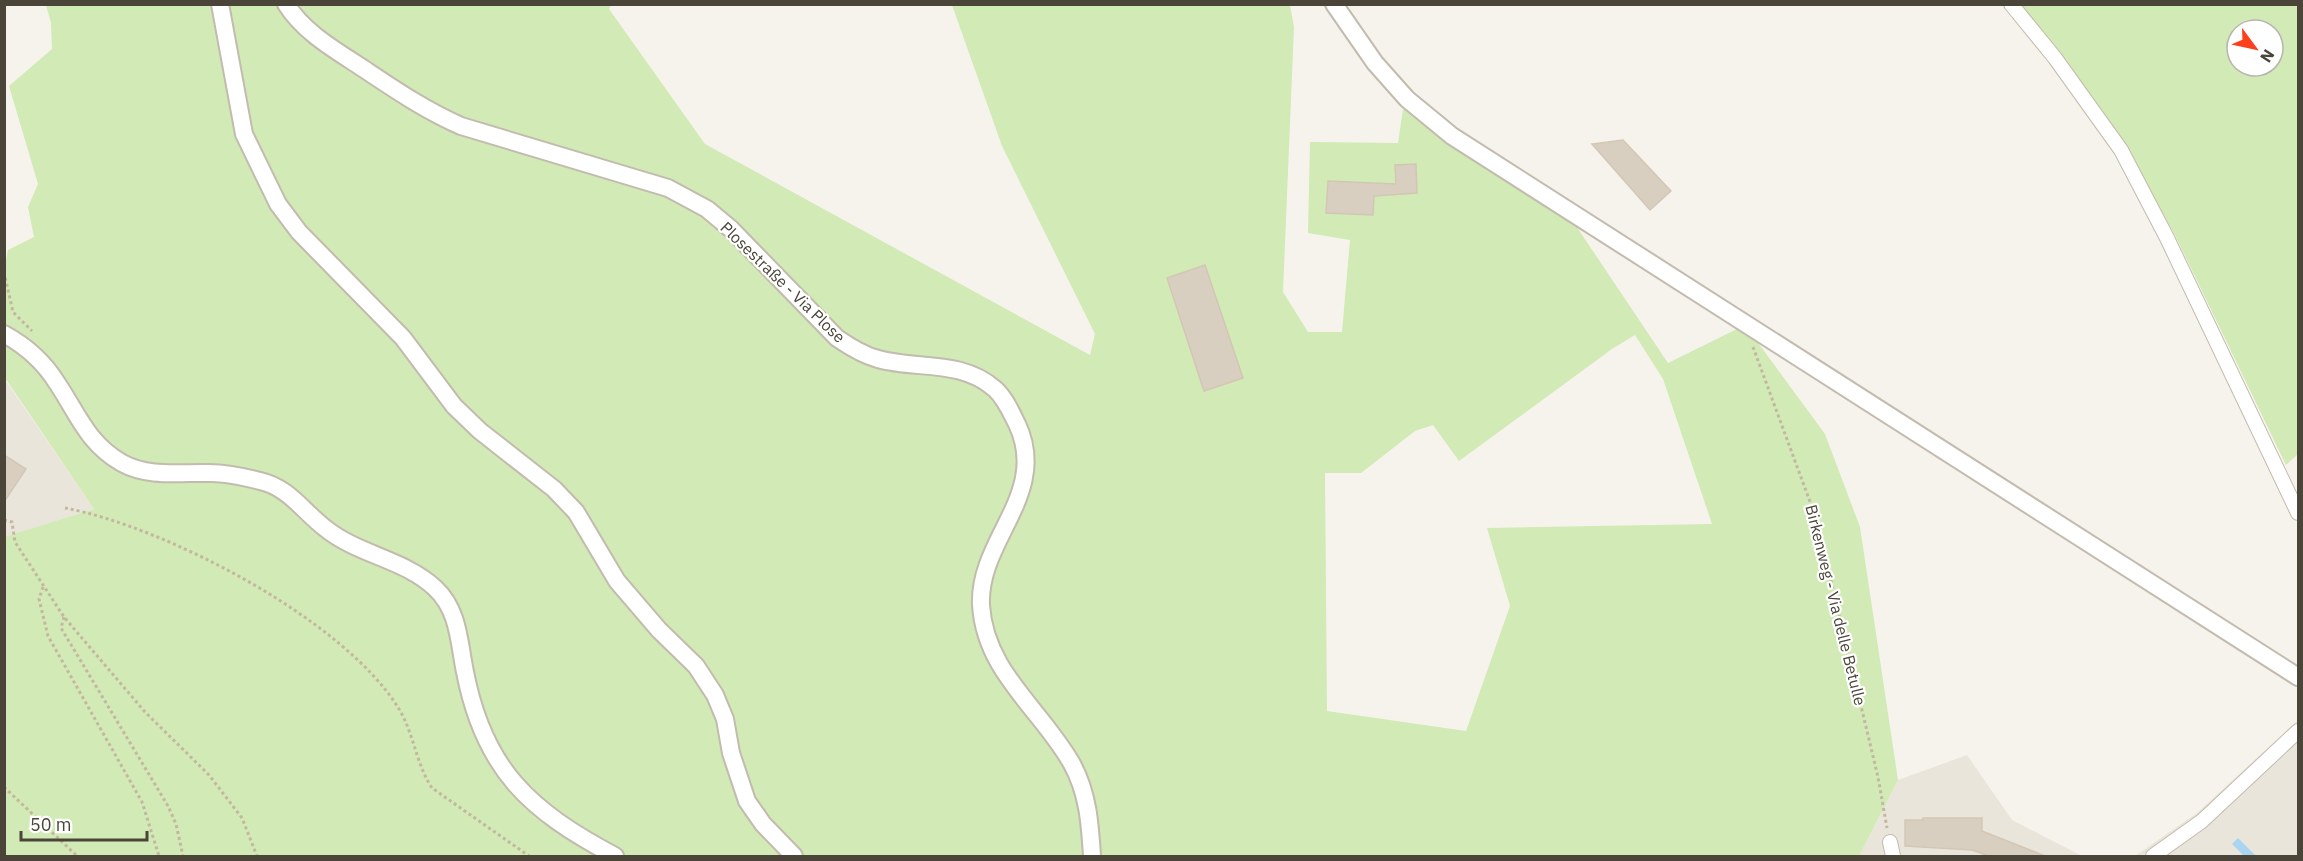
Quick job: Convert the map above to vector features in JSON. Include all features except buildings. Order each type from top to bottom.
[{"type":"street","points":[[220,4],[244,134],[278,204],[299,232],[404,338],[454,406],[480,431],[554,489],[576,512],[617,581],[659,630],[696,666],[716,695],[725,719],[731,753],[747,801],[763,824],[794,856]]},
{"type":"street","name":"Plosestraße - Via Plose","points":[[286,4],[293,15],[327,45],[429,112],[461,126],[668,188],[707,209],[731,229],[837,338],[856,351],[878,359],[946,367],[969,373],[995,389],[1010,409],[1021,432],[1026,457],[1023,487],[985,572],[981,603],[983,622],[988,644],[999,667],[1073,765],[1087,804],[1092,856]]},
{"type":"street","points":[[1334,4],[1375,63],[1407,99],[1452,136],[2298,677]]},
{"type":"street","points":[[2011,4],[2055,58],[2121,150],[2167,238],[2298,513]]},
{"type":"street","points":[[4,334],[40,360],[56,381],[92,440],[122,463],[151,472],[212,473],[263,481],[285,492],[324,528],[351,546],[411,570],[436,589],[451,609],[459,633],[473,710],[492,753],[513,784],[544,812],[615,856]]},
{"type":"street","points":[[2153,856],[2202,821],[2298,731]]},
{"type":"street","points":[[1890,842],[1893,856]]},
{"type":"path","points":[[4,272],[13,312],[35,334]]},
{"type":"path","name":"Birkenweg - Via delle Betulle","points":[[1745,325],[1816,518],[1878,777],[1890,842]]},
{"type":"path","points":[[65,508],[96,513],[177,545],[221,567],[333,637],[378,681],[398,708],[413,738],[423,774],[432,788],[530,856]]},
{"type":"path","points":[[4,520],[12,522],[15,542],[64,617],[145,712],[208,775],[243,818],[257,856]]},
{"type":"path","points":[[43,587],[39,599],[48,636],[142,802],[159,856]]},
{"type":"path","points":[[64,617],[61,628],[168,806],[176,824],[183,856]]},
{"type":"path","points":[[4,787],[77,856]]},
{"type":"shaded area","points":[[4,378],[94,509],[5,537],[4,537]]},
{"type":"shaded area","points":[[2298,720],[2298,856],[2135,856],[2197,813]]},
{"type":"shaded area","points":[[1967,755],[2012,820],[2082,856],[1859,856],[1898,780]]},
{"type":"green space","points":[[46,5],[611,5],[609,9],[705,144],[1090,355],[1095,334],[1002,146],[952,5],[1290,5],[1294,27],[1283,292],[1308,332],[1342,332],[1350,240],[1308,233],[1310,142],[1398,143],[1403,109],[1552,190],[1668,363],[1745,325],[1825,434],[1860,527],[1898,780],[1859,856],[5,856],[4,537],[94,509],[5,378],[4,271],[8,250],[34,237],[28,207],[38,184],[9,86],[52,49],[51,23]],"holes":[[[1635,335],[1663,379],[1712,524],[1487,528],[1510,606],[1466,731],[1327,711],[1325,473],[1361,473],[1415,431],[1433,425],[1459,461],[1612,349]]]},
{"type":"green space","points":[[2018,5],[2298,5],[2298,454],[2286,465],[2175,235],[2125,147]]},
{"type":"water","points":[[2238,838],[2254,856],[2244,856],[2232,844]]}]
